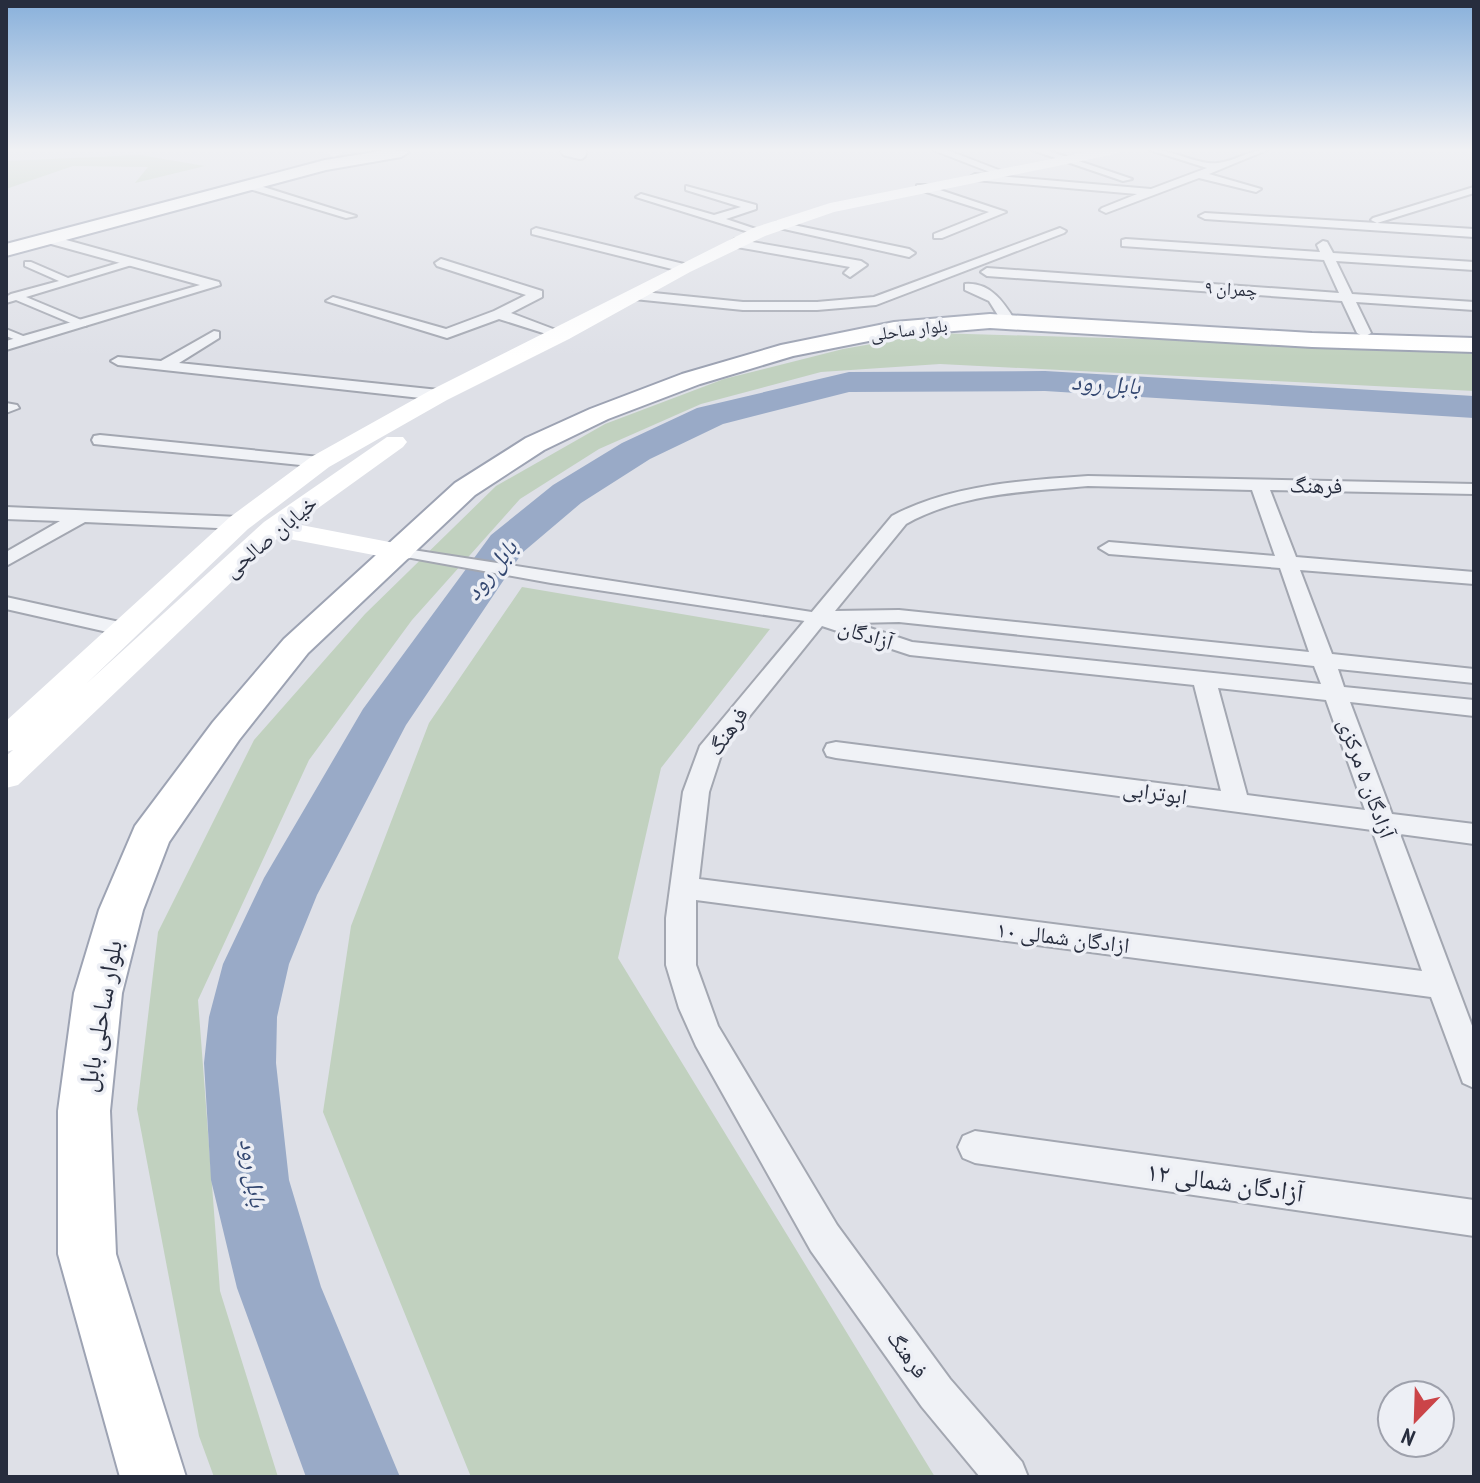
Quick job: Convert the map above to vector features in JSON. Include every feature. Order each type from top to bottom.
[{"type":"main road","points":[[6,240],[86,219]]},
{"type":"main road","points":[[6,250],[121,219]]},
{"type":"main road","name":"خيابان صالحی","points":[[6,740],[239,523],[320,462],[439,395],[562,335],[711,254],[796,219]]},
{"type":"main road","name":"بلوار ساحلی","points":[[400,552],[465,489],[535,444],[599,414],[691,379],[789,350],[894,329],[1009,322],[1312,340],[1474,345]]},
{"type":"main road","name":"خيابان صالحی","points":[[6,776],[273,528],[410,432],[554,348],[562,335]]},
{"type":"main road","points":[[273,528],[400,552]]},
{"type":"main road","name":"بلوار ساحلی بابل","points":[[153,1477],[87,1254],[84,1111],[98,993],[117,924],[150,837],[226,731],[296,646],[400,552]]},
{"type":"street","points":[[715,219],[759,232]]},
{"type":"street","points":[[938,236],[981,219]]},
{"type":"street","points":[[1264,219],[1474,233]]},
{"type":"street","points":[[1363,225],[1381,219]]},
{"type":"street","points":[[1398,227],[1424,219]]},
{"type":"street","points":[[1315,222],[1364,333]]},
{"type":"street","points":[[779,225],[909,253]]},
{"type":"street","points":[[965,225],[1030,243]]},
{"type":"street","points":[[634,295],[743,306],[817,306],[876,301],[1060,231]]},
{"type":"street","points":[[536,232],[684,268]]},
{"type":"street","points":[[6,346],[214,285],[48,239]]},
{"type":"street","points":[[735,243],[861,265],[850,273]]},
{"type":"street","points":[[1126,243],[1474,266]]},
{"type":"street","points":[[711,254],[805,269]]},
{"type":"street","points":[[10,296],[132,262]]},
{"type":"street","points":[[333,301],[447,334],[499,314],[537,294],[441,263]]},
{"type":"street","points":[[28,264],[67,281]]},
{"type":"street","name":"چمران ۹","points":[[987,272],[1474,306]]},
{"type":"street","points":[[970,287],[994,298],[1009,322]]},
{"type":"street","points":[[10,296],[82,324]]},
{"type":"street","points":[[499,314],[562,335]]},
{"type":"street","points":[[6,332],[24,340]]},
{"type":"street","points":[[164,366],[214,335]]},
{"type":"street","points":[[118,361],[439,395]]},
{"type":"street","points":[[100,440],[320,462]]},
{"type":"street","name":"فرهنگ","points":[[1007,1477],[936,1393],[824,1238],[723,1065],[694,1008],[681,965],[679,930],[696,792],[712,746],[899,520],[921,508],[1073,482],[1474,489]]},
{"type":"street","name":"آزادگان ۵ مرکزی","points":[[1259,484],[1474,1073]]},
{"type":"street","points":[[6,513],[239,523]]},
{"type":"street","points":[[6,560],[82,516]]},
{"type":"street","points":[[1109,548],[1474,578]]},
{"type":"street","points":[[400,552],[818,618]]},
{"type":"street","points":[[6,603],[125,630]]},
{"type":"street","name":"آزادگان","points":[[818,618],[899,616],[1474,676]]},
{"type":"street","name":"آزادگان","points":[[818,618],[910,648],[1474,708]]},
{"type":"street","points":[[1204,679],[1236,802]]},
{"type":"street","name":"ابوترابی","points":[[836,750],[1474,834]]},
{"type":"street","name":"ازادگان شمالی ۱۰","points":[[684,888],[1442,986]]},
{"type":"street","name":"آزادگان شمالی ۱۲","points":[[975,1147],[1474,1218]]},
{"type":"green space","points":[[934,333],[1280,343],[1474,353],[1474,391],[940,364],[821,372],[701,404],[599,449],[520,499],[412,620],[309,760],[198,1000],[220,1291],[278,1477],[214,1477],[199,1436],[137,1109],[158,932],[254,740],[365,614],[496,486],[605,424],[724,379],[843,349]]},
{"type":"green space","points":[[522,587],[770,629],[661,768],[618,958],[935,1477],[471,1477],[323,1112],[351,926],[429,723]]},
{"type":"waterway","name":"بابل رود","points":[[353,1477],[279,1288],[250,1180],[240,1063],[243,1017],[256,964],[286,895],[382,721],[506,544],[567,494],[636,451],[710,416],[849,382],[1045,381],[1474,407]]}]
